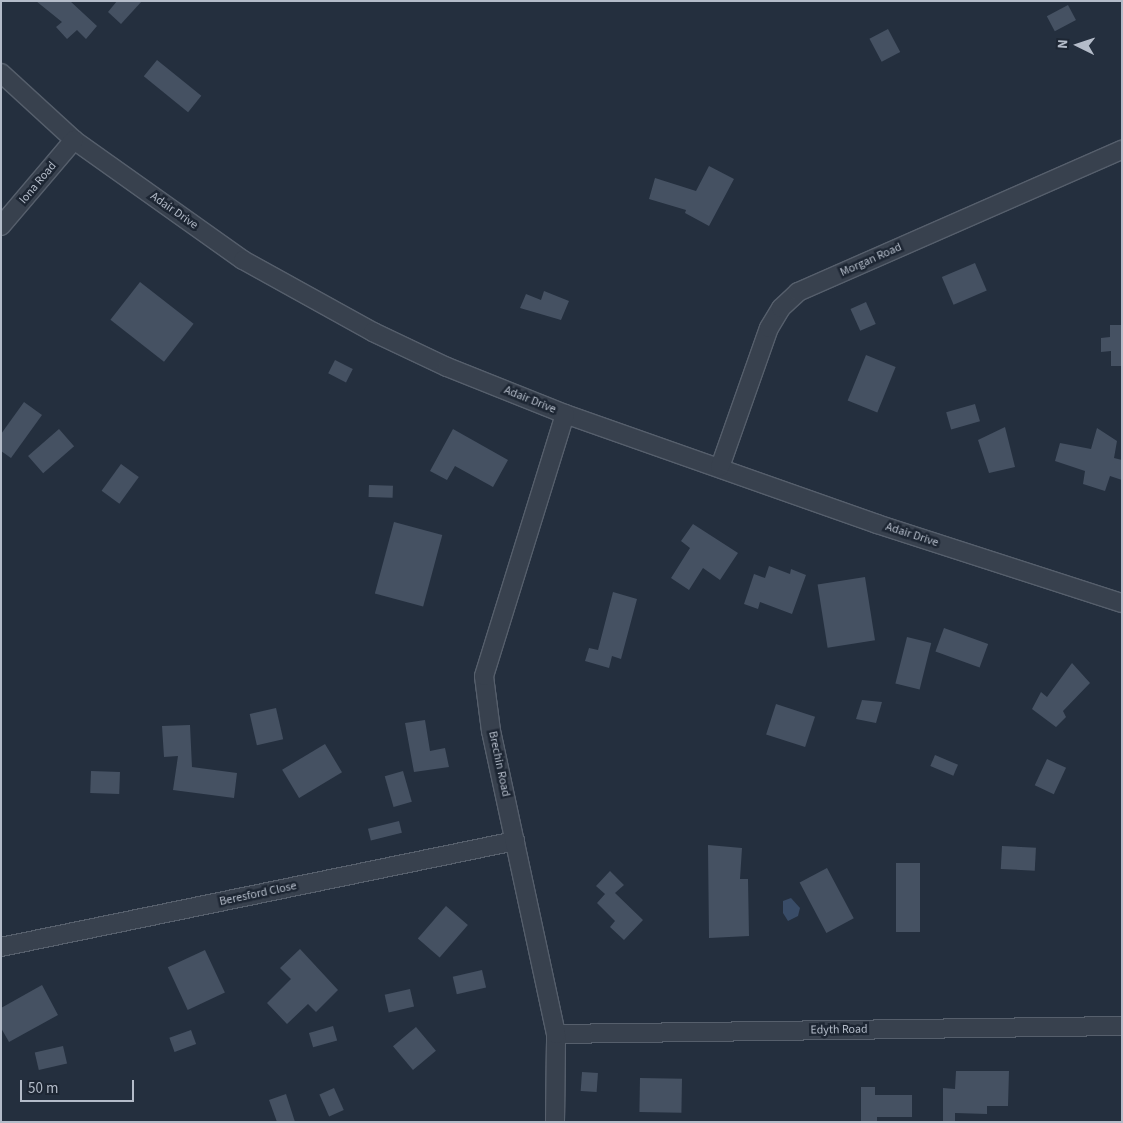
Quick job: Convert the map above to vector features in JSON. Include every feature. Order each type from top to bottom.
[{"type":"street","name":"Adair Drive","points":[[1,74],[74,140],[243,260],[330,308],[447,368],[565,414],[720,467],[877,524],[1122,603]]},
{"type":"street","name":"Iona Road","points":[[1,226],[74,140]]},
{"type":"street","name":"Morgan Road","points":[[720,467],[769,328],[781,308],[798,292],[1122,150]]},
{"type":"street","name":"Brechin Road","points":[[555,1122],[556,1034],[491,731],[484,676],[565,414]]},
{"type":"street","name":"Beresford Close","points":[[1,947],[515,841]]},
{"type":"street","name":"Edyth Road","points":[[556,1034],[1122,1026]]},
{"type":"water","points":[[791,898],[800,908],[798,916],[788,921],[783,913],[783,901]]},
{"type":"building","points":[[36,1],[70,1],[97,26],[86,39],[77,30],[67,39],[56,27],[62,22]]},
{"type":"building","points":[[117,1],[142,1],[121,24],[108,12]]},
{"type":"building","points":[[1068,5],[1076,20],[1055,31],[1047,16]]},
{"type":"building","points":[[888,29],[900,52],[882,62],[869,39]]},
{"type":"building","points":[[157,60],[201,96],[188,112],[144,76]]},
{"type":"building","points":[[709,166],[734,179],[709,226],[685,213],[686,210],[649,199],[655,178],[696,191]]},
{"type":"building","points":[[975,263],[987,291],[954,305],[942,277]]},
{"type":"building","points":[[140,282],[194,324],[164,362],[110,320]]},
{"type":"building","points":[[544,291],[569,301],[561,320],[520,308],[526,294],[541,300]]},
{"type":"building","points":[[866,302],[876,324],[860,331],[850,309]]},
{"type":"building","points":[[1110,325],[1122,325],[1122,366],[1111,366],[1111,351],[1101,352],[1101,338],[1110,337]]},
{"type":"building","points":[[866,355],[896,367],[877,412],[848,400]]},
{"type":"building","points":[[335,360],[353,369],[346,382],[328,373]]},
{"type":"building","points":[[24,402],[42,415],[11,458],[1,451],[1,434]]},
{"type":"building","points":[[975,404],[980,421],[951,430],[946,412]]},
{"type":"building","points":[[1005,427],[1015,467],[989,473],[978,440]]},
{"type":"building","points":[[1097,428],[1117,441],[1114,458],[1122,460],[1122,480],[1110,476],[1105,491],[1083,484],[1085,471],[1055,461],[1060,443],[1091,449]]},
{"type":"building","points":[[59,429],[74,446],[43,473],[28,456]]},
{"type":"building","points":[[453,429],[508,460],[493,487],[455,466],[447,480],[430,471]]},
{"type":"building","points":[[121,464],[139,477],[119,504],[102,491]]},
{"type":"building","points":[[369,485],[393,486],[393,498],[369,497]]},
{"type":"building","points":[[394,522],[442,535],[423,606],[375,593]]},
{"type":"building","points":[[693,524],[738,553],[720,580],[703,568],[689,590],[671,578],[690,548],[681,541]]},
{"type":"building","points":[[769,566],[790,574],[791,569],[806,575],[792,614],[760,602],[758,609],[744,604],[754,574],[765,578]]},
{"type":"building","points":[[865,577],[875,640],[828,648],[818,585]]},
{"type":"building","points":[[613,592],[637,599],[621,659],[612,656],[609,668],[585,661],[589,648],[598,650]]},
{"type":"building","points":[[944,628],[988,644],[980,668],[935,651]]},
{"type":"building","points":[[907,637],[931,643],[920,690],[895,684]]},
{"type":"building","points":[[1072,663],[1090,683],[1063,711],[1066,717],[1056,727],[1032,709],[1041,692],[1047,697]]},
{"type":"building","points":[[862,700],[882,702],[876,723],[856,719]]},
{"type":"building","points":[[776,704],[815,717],[805,747],[766,734]]},
{"type":"building","points":[[276,708],[283,739],[257,745],[250,714]]},
{"type":"building","points":[[425,720],[430,751],[445,748],[449,767],[414,772],[405,723]]},
{"type":"building","points":[[190,725],[192,767],[237,773],[234,798],[173,790],[178,756],[164,757],[162,726]]},
{"type":"building","points":[[325,744],[342,772],[299,798],[282,770]]},
{"type":"building","points":[[935,755],[958,765],[953,776],[930,766]]},
{"type":"building","points":[[1047,759],[1066,768],[1054,794],[1035,785]]},
{"type":"building","points":[[91,771],[120,772],[119,794],[90,793]]},
{"type":"building","points":[[403,771],[412,802],[394,807],[385,776]]},
{"type":"building","points":[[399,821],[402,833],[371,840],[368,829]]},
{"type":"building","points":[[708,845],[742,848],[740,879],[748,879],[749,936],[709,938]]},
{"type":"building","points":[[1002,846],[1036,848],[1035,871],[1001,869]]},
{"type":"building","points":[[896,863],[920,863],[920,932],[896,932]]},
{"type":"building","points":[[827,868],[854,918],[826,933],[800,883]]},
{"type":"building","points":[[610,871],[624,885],[615,893],[643,920],[624,940],[610,927],[615,921],[597,903],[605,894],[596,886]]},
{"type":"building","points":[[446,906],[468,925],[440,957],[418,938]]},
{"type":"building","points":[[300,949],[338,990],[316,1012],[308,1004],[287,1024],[267,1003],[291,979],[280,968]]},
{"type":"building","points":[[205,950],[225,993],[188,1010],[168,967]]},
{"type":"building","points":[[482,970],[486,988],[457,994],[453,977]]},
{"type":"building","points":[[42,985],[58,1015],[9,1042],[1,1028],[1,1008]]},
{"type":"building","points":[[410,989],[414,1007],[389,1012],[385,995]]},
{"type":"building","points":[[333,1026],[337,1040],[313,1047],[309,1033]]},
{"type":"building","points":[[416,1027],[436,1051],[413,1070],[393,1046]]},
{"type":"building","points":[[191,1030],[196,1044],[175,1052],[169,1038]]},
{"type":"building","points":[[63,1046],[67,1064],[39,1070],[35,1053]]},
{"type":"building","points":[[956,1071],[1009,1071],[1008,1106],[987,1106],[987,1114],[955,1113],[955,1122],[943,1122],[943,1088],[955,1089]]},
{"type":"building","points":[[582,1072],[598,1073],[597,1092],[581,1091]]},
{"type":"building","points":[[640,1078],[682,1079],[681,1113],[639,1112]]},
{"type":"building","points":[[861,1087],[875,1087],[875,1095],[912,1095],[912,1117],[877,1117],[877,1122],[861,1122]]},
{"type":"building","points":[[334,1088],[344,1110],[329,1116],[319,1095]]},
{"type":"building","points":[[286,1094],[295,1122],[277,1122],[269,1100]]}]
